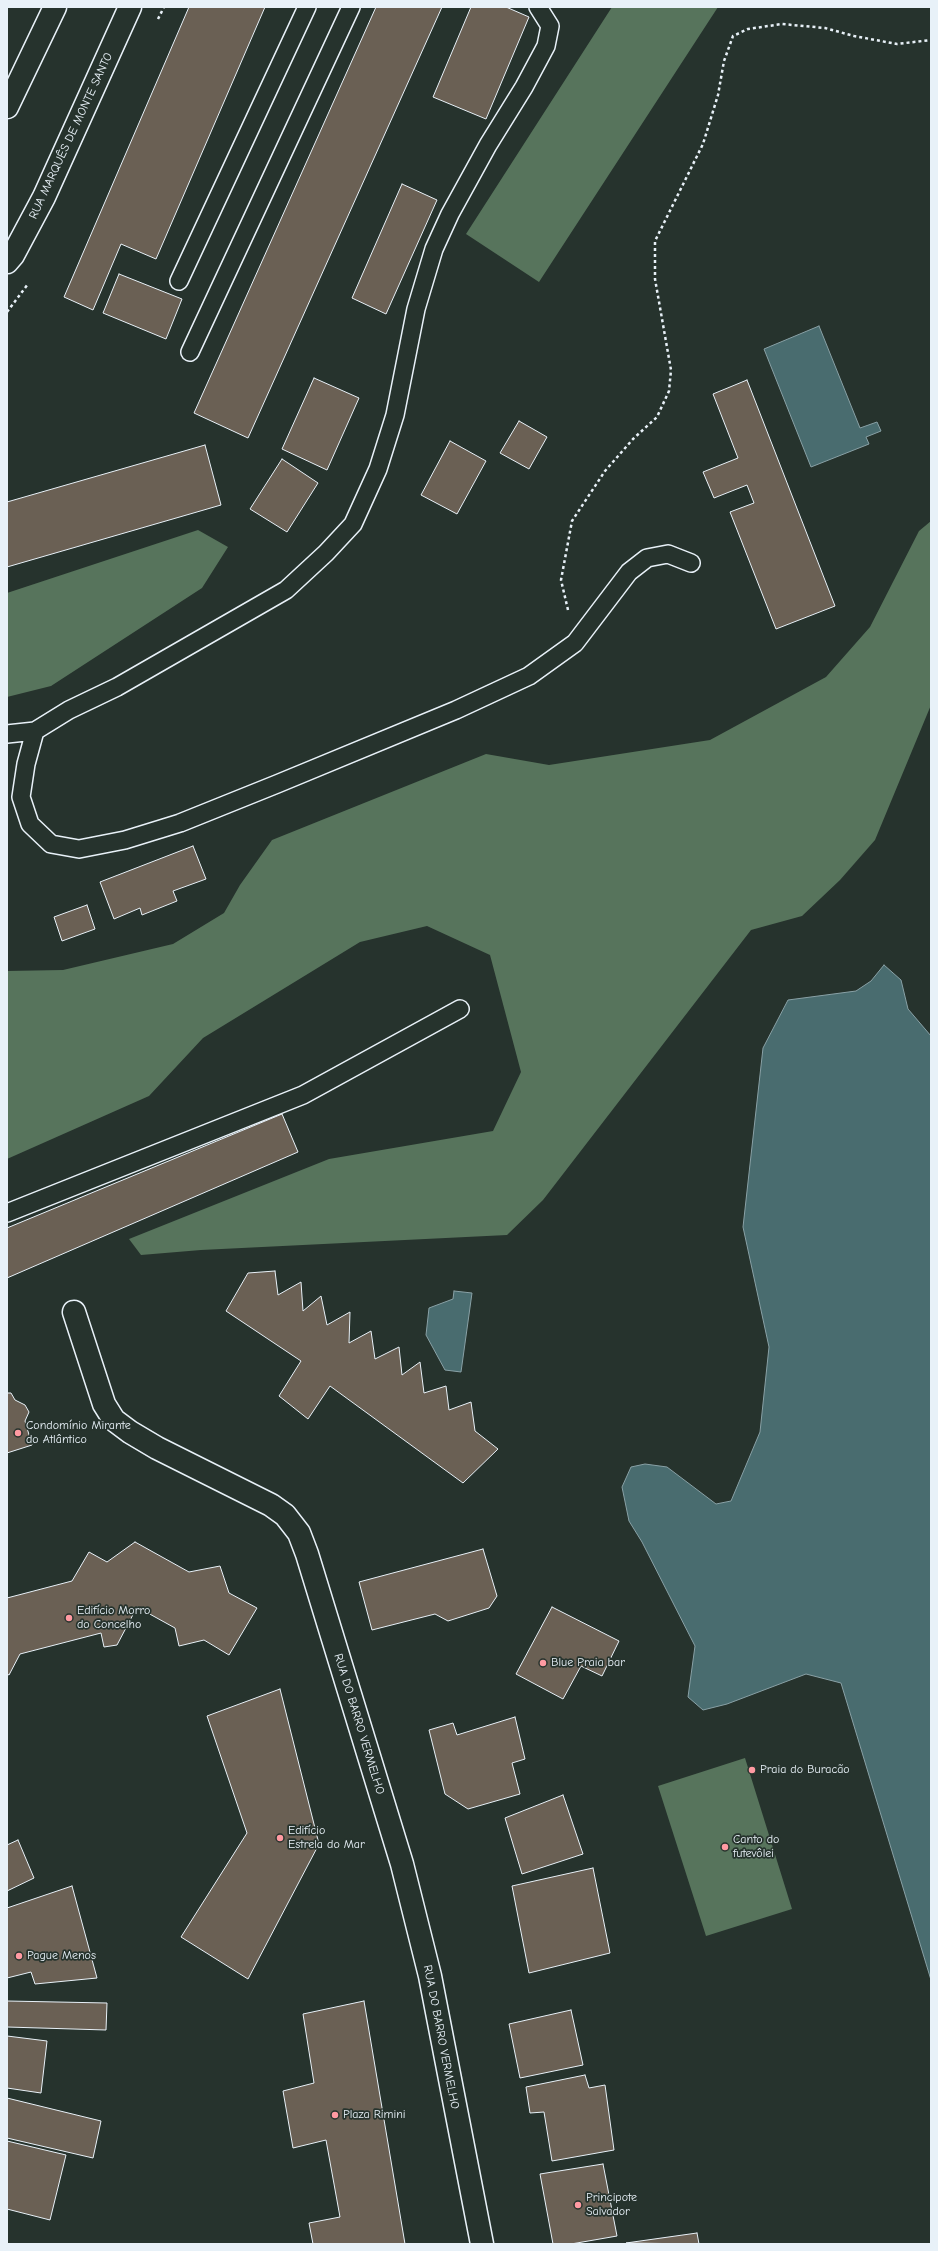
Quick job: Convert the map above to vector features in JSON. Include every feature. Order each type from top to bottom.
[{"type":"street","points":[[7,107],[55,7]]},
{"type":"street","name":"RUA MARQUÊS DE MONTE SANTO","points":[[7,262],[13,255],[47,190],[130,7]]},
{"type":"street","name":"RUA DO BARRO VERMELHO","points":[[74,1312],[104,1404],[114,1420],[130,1432],[157,1448],[271,1505],[285,1515],[299,1533],[307,1554],[402,1864],[430,1976],[482,2244]]},
{"type":"lane","points":[[179,281],[307,7]]},
{"type":"lane","points":[[190,352],[350,7]]},
{"type":"lane","points":[[7,734],[35,731],[69,710],[116,687],[286,590],[326,554],[353,524],[378,469],[396,415],[416,309],[434,249],[450,214],[488,145],[534,70],[546,46],[550,26],[538,7]]},
{"type":"lane","points":[[35,731],[26,764],[21,797],[30,824],[52,844],[79,849],[125,840],[180,822],[456,710],[529,676],[576,643],[628,572],[647,558],[668,554],[691,563]]},
{"type":"lane","points":[[7,1213],[303,1095],[460,1009]]},
{"type":"path","points":[[576,643],[561,580],[572,521],[605,471],[633,439],[657,417],[669,391],[671,370],[655,279],[655,242],[703,144],[718,95],[724,61],[733,36],[748,29],[782,24],[825,28],[854,36],[897,44],[931,40]]},
{"type":"green space","points":[[612,7],[718,7],[539,282],[466,234]]},
{"type":"green space","points":[[931,521],[931,705],[875,840],[840,880],[802,916],[751,930],[543,1200],[507,1235],[201,1250],[141,1255],[129,1239],[329,1159],[493,1131],[521,1072],[490,955],[427,926],[360,942],[203,1038],[149,1096],[7,1159],[7,971],[63,970],[173,944],[224,913],[240,885],[272,840],[486,754],[549,765],[710,740],[826,677],[870,627],[919,531]]},
{"type":"green space","points":[[198,530],[228,547],[202,588],[51,686],[7,697],[7,593]]},
{"type":"green space","name":"Canto do futevôlei","points":[[745,1758],[792,1909],[706,1936],[658,1786]]},
{"type":"water","points":[[819,326],[860,428],[877,422],[881,431],[866,437],[869,444],[811,467],[764,349]]},
{"type":"water","points":[[884,965],[901,980],[908,1009],[931,1036],[931,1980],[841,1683],[806,1674],[727,1704],[703,1710],[688,1697],[695,1646],[642,1542],[629,1521],[622,1487],[631,1467],[645,1464],[667,1467],[716,1504],[731,1501],[760,1432],[769,1347],[743,1227],[763,1048],[788,1000],[856,991],[871,981]]},
{"type":"water","points":[[454,1291],[472,1293],[461,1372],[445,1370],[426,1335],[429,1308],[453,1299]]},
{"type":"building","points":[[189,7],[265,7],[156,259],[121,244],[93,310],[64,297]]},
{"type":"building","points":[[376,7],[442,7],[248,438],[194,413]]},
{"type":"building","points":[[471,7],[506,7],[529,17],[486,119],[433,97]]},
{"type":"building","points":[[402,184],[437,200],[386,314],[352,298]]},
{"type":"building","points":[[119,274],[182,299],[166,339],[103,313]]},
{"type":"building","points":[[314,378],[359,398],[327,470],[282,449]]},
{"type":"building","points":[[747,380],[835,606],[776,629],[730,512],[754,503],[747,485],[714,498],[703,472],[738,458],[713,394]]},
{"type":"building","points":[[519,421],[547,437],[529,469],[500,453]]},
{"type":"building","points":[[450,441],[486,461],[457,514],[421,495]]},
{"type":"building","points":[[205,445],[221,505],[7,567],[7,502]]},
{"type":"building","points":[[282,459],[318,483],[287,532],[250,509]]},
{"type":"building","points":[[193,846],[206,879],[173,891],[177,901],[142,915],[140,908],[114,919],[100,882]]},
{"type":"building","points":[[87,905],[95,929],[62,941],[54,917]]},
{"type":"building","points":[[282,1114],[298,1152],[7,1278],[7,1228]]},
{"type":"building","points":[[275,1271],[278,1295],[301,1282],[303,1311],[321,1296],[327,1325],[350,1312],[349,1343],[371,1331],[375,1359],[399,1347],[402,1375],[420,1362],[424,1393],[446,1386],[449,1410],[471,1402],[475,1431],[498,1449],[463,1483],[330,1386],[308,1419],[279,1396],[301,1361],[226,1311],[248,1273]]},
{"type":"building","name":"Condomínio Mirante do Atlântico","points":[[7,1393],[11,1393],[15,1400],[25,1405],[29,1412],[25,1421],[32,1445],[7,1453]]},
{"type":"building","name":"Edifício Morro do Concelho","points":[[135,1542],[189,1572],[220,1566],[229,1593],[257,1608],[229,1655],[204,1640],[179,1646],[175,1628],[137,1607],[117,1645],[104,1647],[101,1633],[20,1654],[9,1675],[7,1674],[7,1598],[72,1581],[89,1552],[107,1562]]},
{"type":"building","points":[[483,1549],[497,1596],[489,1608],[448,1621],[435,1614],[372,1630],[359,1582]]},
{"type":"building","points":[[552,1607],[619,1641],[602,1676],[581,1666],[563,1699],[516,1674]]},
{"type":"building","name":"Edifício Estrela do Mar","points":[[280,1689],[319,1844],[248,1979],[181,1937],[247,1833],[207,1716]]},
{"type":"building","points":[[515,1717],[525,1759],[512,1763],[520,1794],[468,1809],[445,1794],[429,1730],[453,1723],[457,1735]]},
{"type":"building","points":[[563,1795],[583,1854],[522,1874],[505,1818]]},
{"type":"building","points":[[18,1840],[34,1878],[7,1891],[7,1845]]},
{"type":"building","points":[[593,1868],[610,1953],[529,1973],[512,1886]]},
{"type":"building","points":[[72,1886],[97,1978],[35,1984],[31,1972],[7,1978],[7,1908]]},
{"type":"building","points":[[7,2001],[107,2003],[106,2030],[7,2027]]},
{"type":"building","name":"Plaza Rimini","points":[[364,2001],[405,2244],[313,2244],[309,2223],[340,2217],[326,2140],[293,2148],[283,2091],[314,2083],[303,2014]]},
{"type":"building","points":[[571,2010],[583,2065],[520,2078],[509,2024]]},
{"type":"building","points":[[7,2036],[47,2041],[41,2093],[7,2088]]},
{"type":"building","points":[[585,2075],[589,2088],[605,2085],[614,2150],[552,2161],[544,2112],[530,2113],[526,2087]]},
{"type":"building","points":[[7,2098],[101,2121],[93,2158],[7,2138]]},
{"type":"building","points":[[7,2141],[66,2155],[50,2220],[7,2209]]},
{"type":"building","name":"Principote Salvador","points":[[603,2164],[617,2236],[571,2244],[553,2244],[540,2174]]},
{"type":"building","points":[[697,2233],[699,2244],[626,2243]]},
{"type":"place","name":"Condomínio Mirante do Atlântico","points":[[18,1433]]},
{"type":"place","name":"Edifício Morro do Concelho","points":[[69,1618]]},
{"type":"place","name":"Blue Praia bar","points":[[543,1663]]},
{"type":"place","name":"Praia do Buracão","points":[[752,1770]]},
{"type":"place","name":"Edifício Estrela do Mar","points":[[280,1838]]},
{"type":"place","name":"Canto do futevôlei","points":[[725,1847]]},
{"type":"place","name":"Pague Menos","points":[[19,1956]]},
{"type":"place","name":"Plaza Rimini","points":[[335,2115]]},
{"type":"place","name":"Principote Salvador","points":[[578,2205]]}]
